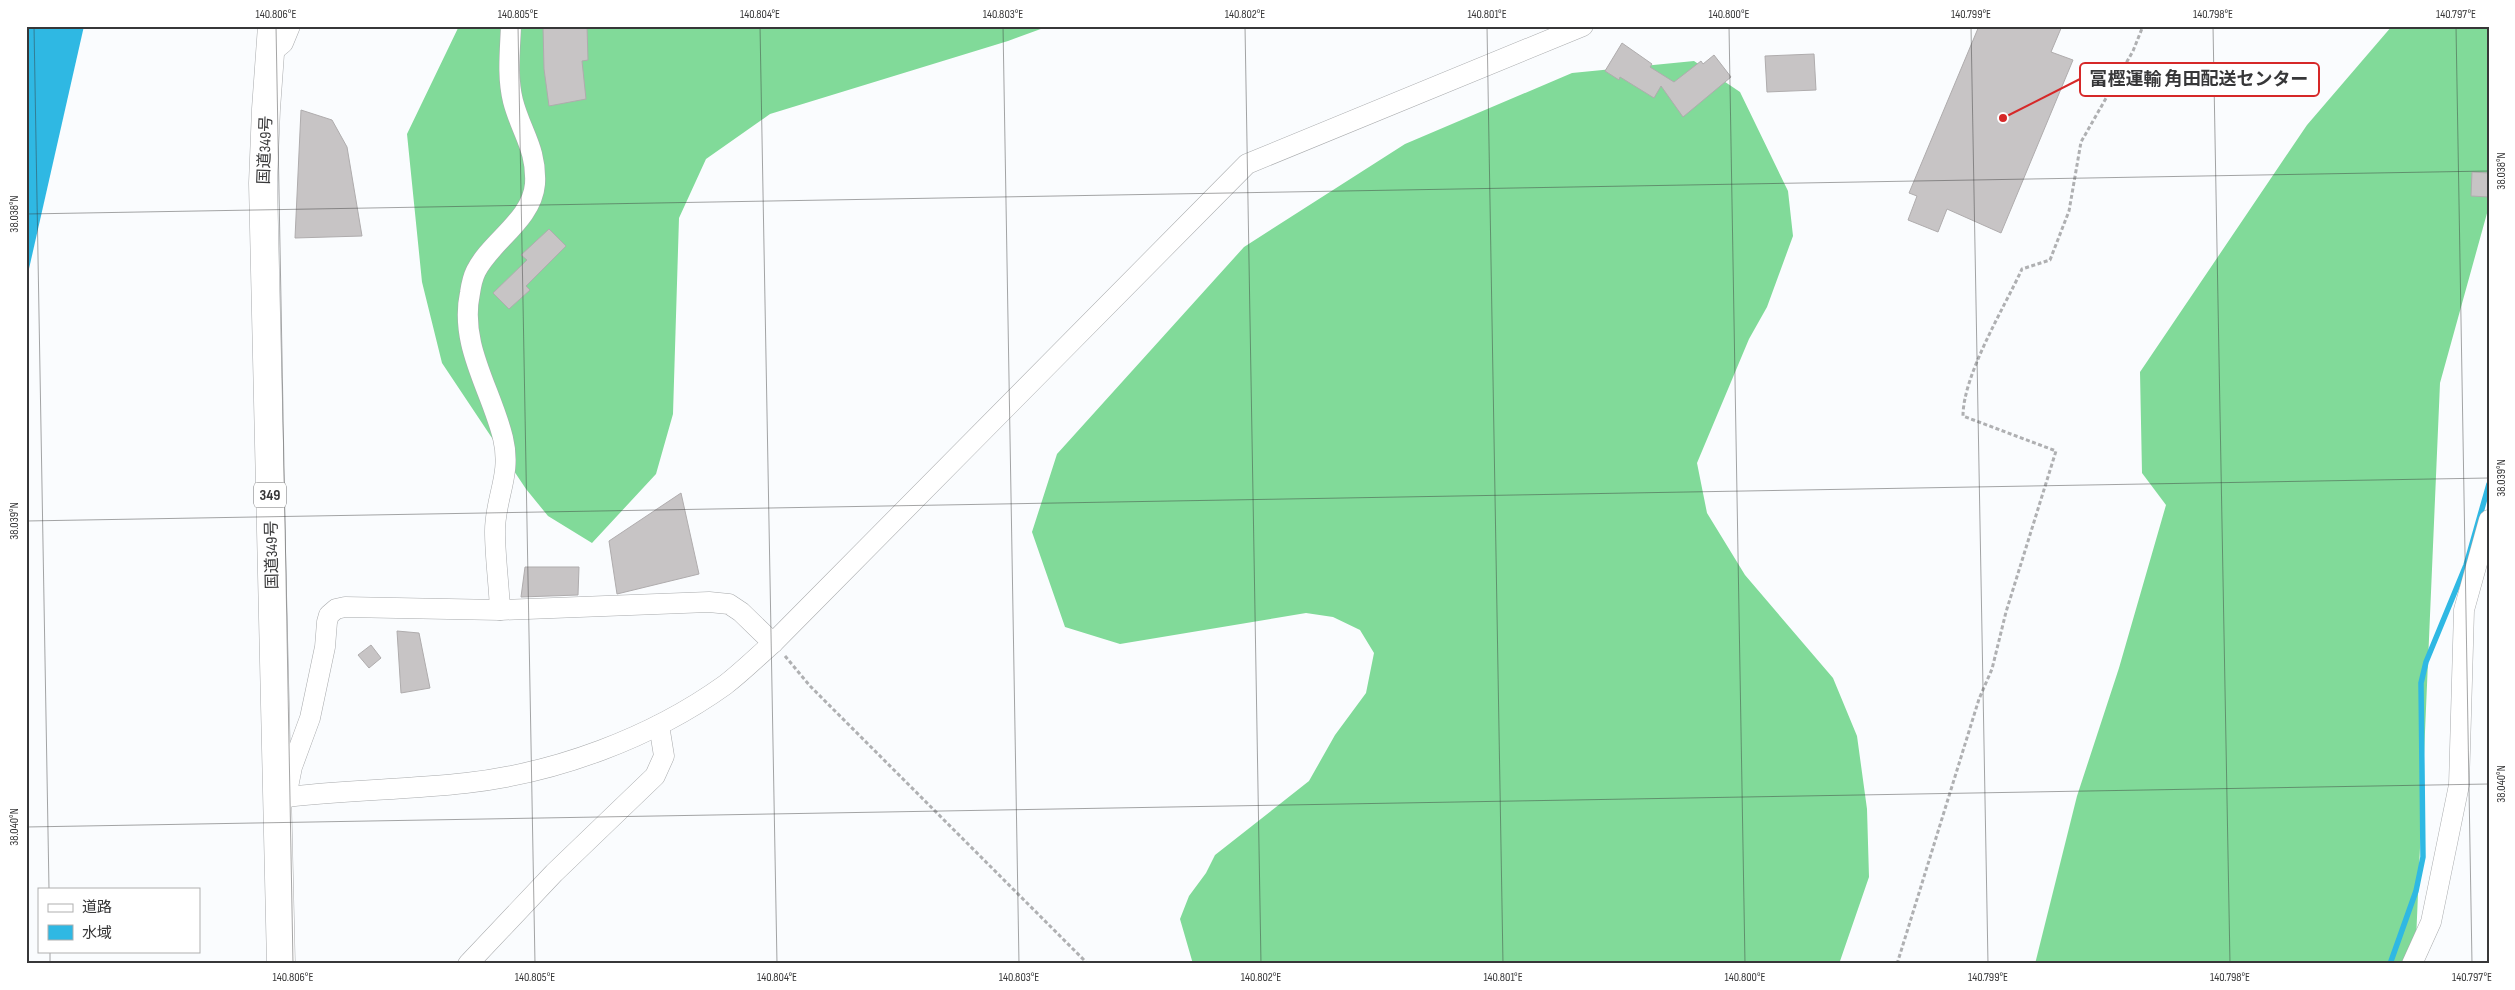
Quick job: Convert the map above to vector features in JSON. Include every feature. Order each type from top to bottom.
[{"type":"highway","name":"国道349号","points":[[272,40],[266,109],[263,183],[282,797],[281,964]]},
{"type":"street","points":[[272,40],[283,43],[290,26]]},
{"type":"street","points":[[500,610],[495,530],[498,508],[505,482],[504,441],[470,342],[467,314],[476,270],[529,205],[535,187],[532,152],[513,104],[509,80],[511,26]]},
{"type":"street","points":[[773,643],[741,612],[729,604],[709,602],[500,610],[345,607],[336,609],[329,615],[310,718],[282,797],[467,783],[514,775],[614,744],[659,725],[725,684],[773,643],[1247,164],[1583,26]]},
{"type":"street","points":[[2412,964],[2431,922],[2459,785],[2464,610],[2489,520]]},
{"type":"street","points":[[468,964],[554,873],[655,776],[664,756],[659,725]]},
{"type":"path","points":[[1897,964],[1979,699],[1992,669],[2006,612],[2056,452],[1963,416],[1963,404],[1969,378],[2022,269],[2050,260],[2069,212],[2081,142],[2133,50],[2143,26]]},
{"type":"path","points":[[773,643],[810,686],[1088,964]]},
{"type":"green space","points":[[459,26],[1049,26],[1008,41],[770,114],[706,159],[679,218],[673,414],[656,474],[592,543],[548,516],[526,489],[442,363],[422,282],[407,134]]},
{"type":"green space","points":[[2392,26],[2489,26],[2489,206],[2440,383],[2415,964],[2035,964],[2077,796],[2119,668],[2166,505],[2142,473],[2140,372],[2307,125]]},
{"type":"green space","points":[[1694,61],[1740,92],[1788,191],[1793,236],[1767,307],[1749,339],[1697,463],[1707,513],[1745,575],[1833,678],[1857,736],[1867,809],[1869,877],[1839,964],[1193,964],[1180,919],[1189,896],[1206,873],[1215,855],[1309,781],[1335,735],[1366,693],[1374,653],[1360,630],[1333,617],[1306,613],[1120,644],[1065,627],[1032,532],[1057,454],[1244,247],[1405,144],[1572,73]]},
{"type":"water","points":[[26,26],[84,26],[26,282]]},
{"type":"building","points":[[543,26],[587,26],[588,60],[582,61],[586,99],[549,106],[544,69]]},
{"type":"building","points":[[1979,26],[2062,26],[2051,52],[2073,60],[2001,233],[1947,209],[1938,232],[1908,220],[1917,196],[1909,193]]},
{"type":"building","points":[[1622,43],[1652,64],[1650,67],[1674,82],[1701,61],[1703,64],[1714,55],[1731,77],[1683,117],[1661,86],[1654,98],[1620,77],[1619,80],[1605,71]]},
{"type":"building","points":[[1814,54],[1816,90],[1767,92],[1765,56]]},
{"type":"building","points":[[301,110],[332,120],[347,147],[362,236],[295,238]]},
{"type":"building","points":[[2472,172],[2489,173],[2489,197],[2471,196]]},
{"type":"building","points":[[549,229],[566,246],[526,286],[530,290],[509,309],[493,293],[527,260],[521,255]]},
{"type":"building","points":[[681,493],[699,574],[617,594],[609,541]]},
{"type":"building","points":[[525,567],[579,567],[578,595],[521,597]]},
{"type":"building","points":[[397,631],[419,633],[430,688],[401,693]]},
{"type":"building","points":[[371,645],[381,658],[369,668],[358,655]]},
{"type":"waterway","points":[[2390,964],[2416,891],[2423,857],[2421,683],[2426,662],[2466,565],[2489,484]]},
{"type":"place","name":"冨樫運輸 角田配送センター","points":[[2003,118]]}]
